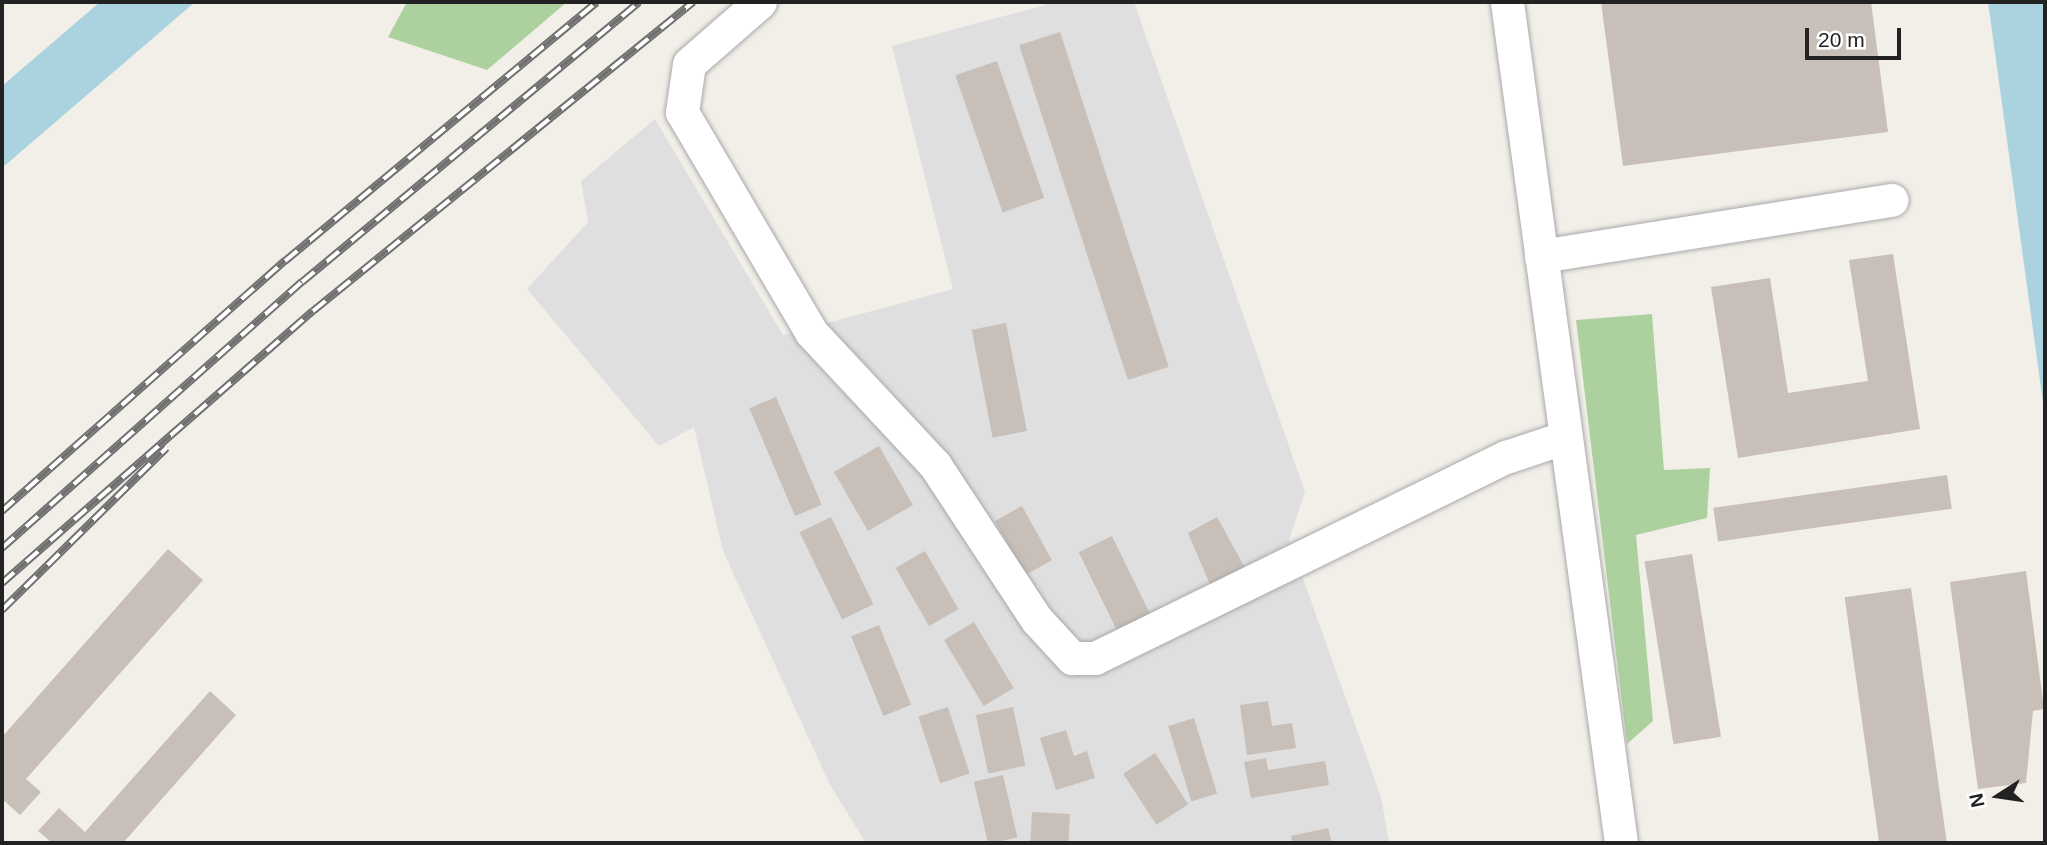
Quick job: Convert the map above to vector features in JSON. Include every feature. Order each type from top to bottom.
[{"type":"street","points":[[760,2],[690,64],[682,112],[811,332],[935,465],[1037,620],[1072,658],[1095,658],[1506,457],[1566,437]]},
{"type":"street","points":[[1507,2],[1621,843]]},
{"type":"street","points":[[1541,256],[1892,201]]},
{"type":"shaded area","points":[[1056,2],[1134,2],[1305,492],[1289,539],[1381,797],[1389,843],[866,843],[830,785],[723,551],[694,427],[659,446],[527,289],[588,222],[581,181],[655,119],[783,335],[953,289],[892,46]]},
{"type":"green space","points":[[407,2],[567,2],[487,70],[388,37]]},
{"type":"green space","points":[[1652,314],[1664,470],[1710,468],[1707,518],[1636,535],[1653,721],[1627,744],[1576,320]]},
{"type":"water","points":[[100,2],[195,2],[2,168],[2,86]]},
{"type":"water","points":[[1988,2],[2045,2],[2045,417]]},
{"type":"building","points":[[1601,2],[1871,2],[1888,132],[1623,166]]},
{"type":"building","points":[[1060,32],[1169,367],[1128,380],[1019,45]]},
{"type":"building","points":[[997,61],[1044,198],[1003,212],[955,75]]},
{"type":"building","points":[[1893,254],[1920,429],[1738,458],[1711,287],[1770,278],[1788,393],[1868,381],[1849,260]]},
{"type":"building","points":[[1006,323],[1027,431],[993,438],[972,330]]},
{"type":"building","points":[[776,397],[822,505],[795,516],[749,408]]},
{"type":"building","points":[[879,446],[913,505],[868,531],[834,472]]},
{"type":"building","points":[[1947,475],[1952,509],[1718,542],[1713,508]]},
{"type":"building","points":[[1022,506],[1052,560],[1025,575],[995,521]]},
{"type":"building","points":[[831,517],[874,604],[842,620],[800,532]]},
{"type":"building","points":[[1217,517],[1249,575],[1214,594],[1188,533]]},
{"type":"building","points":[[1112,536],[1152,619],[1119,635],[1079,552]]},
{"type":"building","points":[[168,549],[203,580],[26,779],[41,792],[20,815],[2,799],[2,737]]},
{"type":"building","points":[[925,551],[958,609],[929,626],[896,568]]},
{"type":"building","points":[[1692,554],[1721,737],[1674,744],[1645,562]]},
{"type":"building","points":[[2026,571],[2044,709],[2033,711],[2026,783],[1978,789],[1950,582]]},
{"type":"building","points":[[1911,588],[1947,842],[1879,843],[1845,597]]},
{"type":"building","points":[[974,622],[1014,688],[984,706],[944,640]]},
{"type":"building","points":[[879,625],[911,705],[883,716],[851,636]]},
{"type":"building","points":[[210,691],[236,715],[123,843],[52,843],[38,831],[59,808],[85,832]]},
{"type":"building","points":[[1268,701],[1272,726],[1292,723],[1296,748],[1247,755],[1240,705]]},
{"type":"building","points":[[948,707],[970,774],[940,783],[919,717]]},
{"type":"building","points":[[1013,707],[1025,766],[988,774],[976,715]]},
{"type":"building","points":[[1194,718],[1217,794],[1191,801],[1168,726]]},
{"type":"building","points":[[1066,730],[1074,756],[1087,751],[1095,778],[1056,790],[1040,738]]},
{"type":"building","points":[[1155,753],[1188,804],[1156,825],[1123,774]]},
{"type":"building","points":[[1266,758],[1268,770],[1325,761],[1329,785],[1251,798],[1244,762]]},
{"type":"building","points":[[1003,775],[1017,837],[988,843],[974,782]]},
{"type":"building","points":[[1032,812],[1070,814],[1068,843],[1030,843]]},
{"type":"building","points":[[1328,828],[1332,843],[1292,843],[1291,836]]},
{"type":"railway","points":[[2,511],[285,261],[597,2]]},
{"type":"railway","points":[[2,548],[302,282],[639,2]]},
{"type":"railway","points":[[2,583],[313,311],[693,2]]},
{"type":"railway","points":[[2,610],[166,448]]}]
